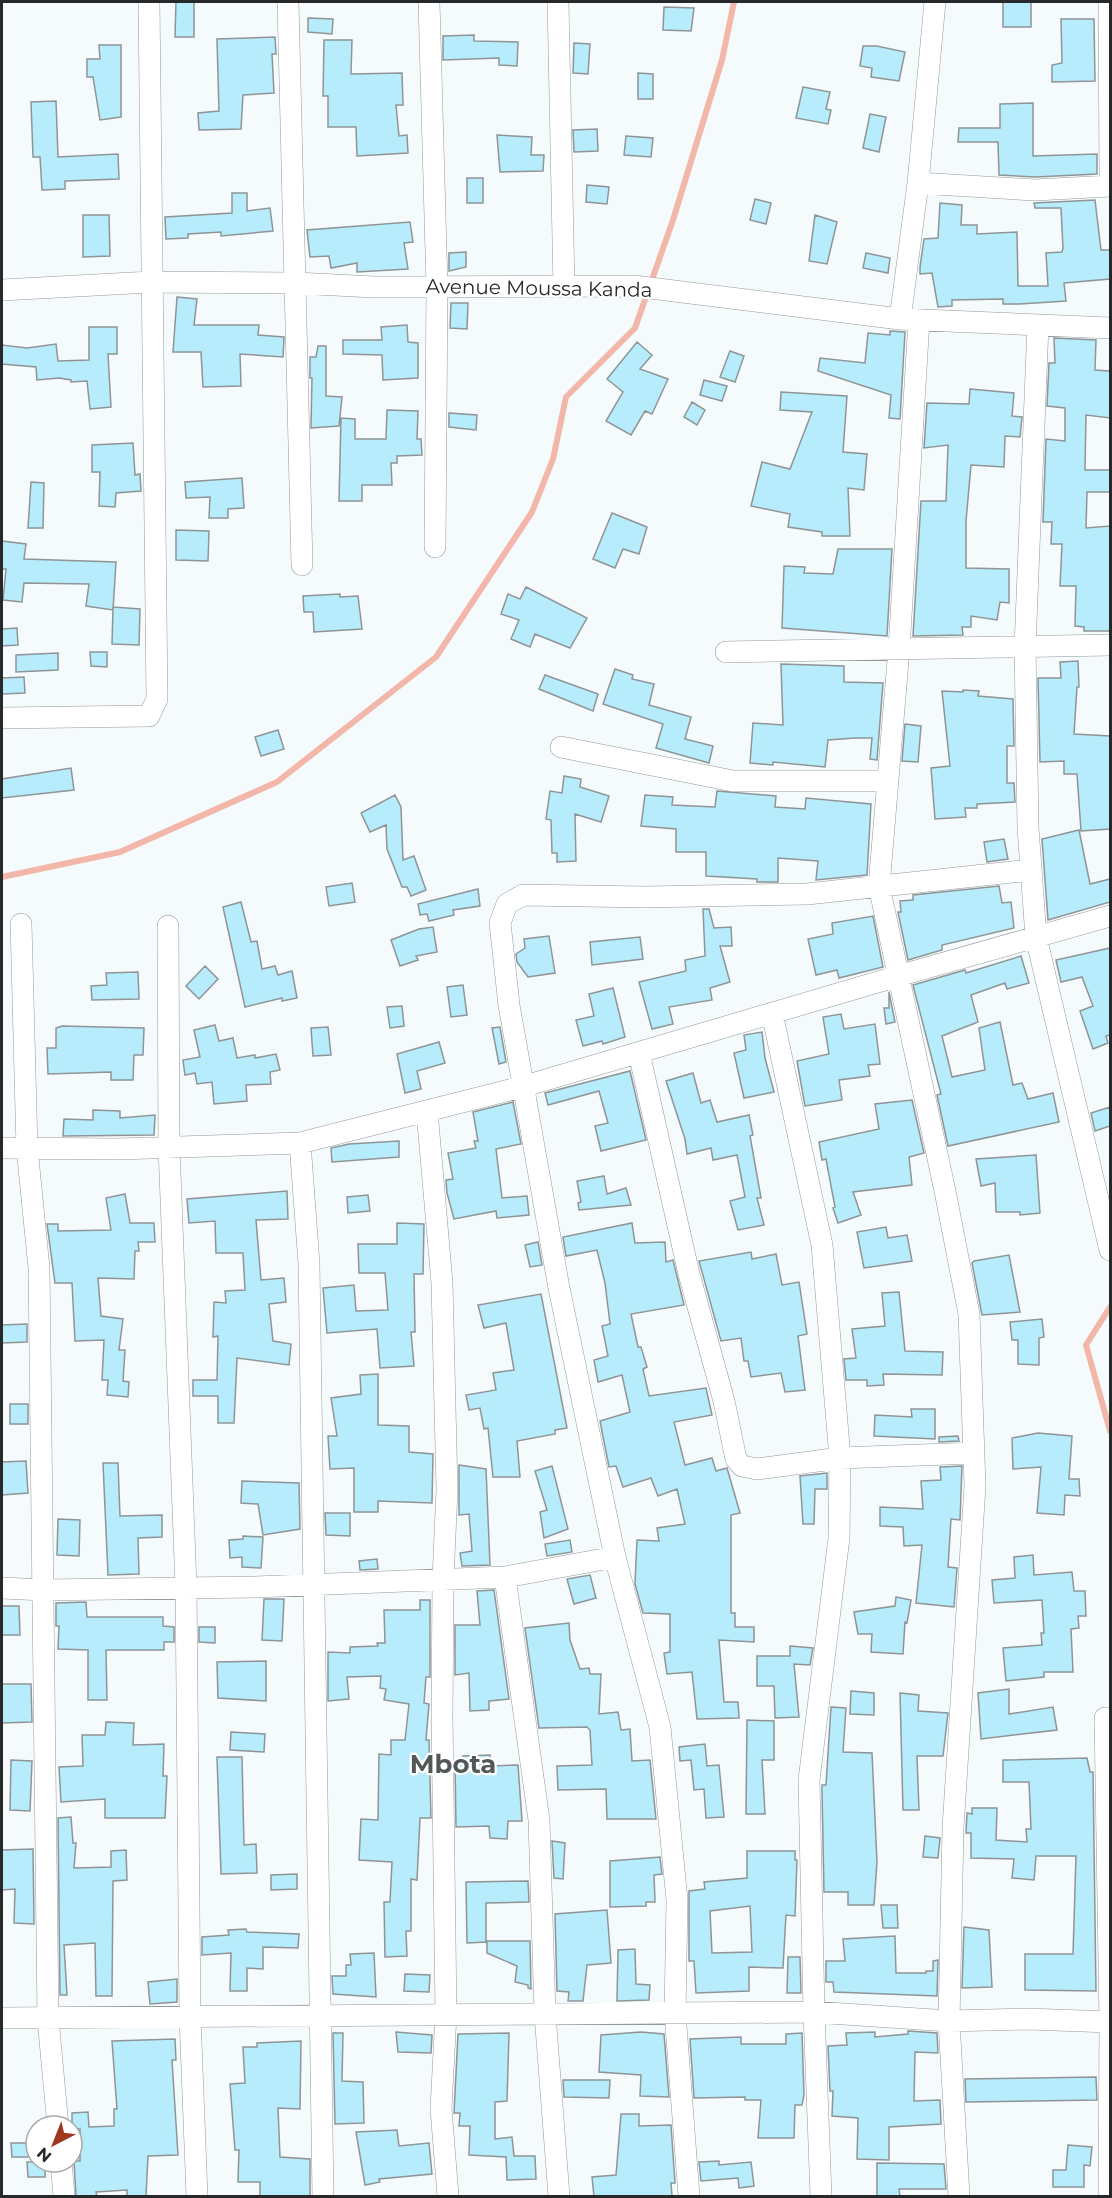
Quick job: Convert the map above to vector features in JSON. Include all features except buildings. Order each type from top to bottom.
[{"type":"street","points":[[2,718],[149,716],[154,710],[157,699],[149,2]]},
{"type":"street","points":[[288,2],[302,565]]},
{"type":"street","points":[[429,2],[437,287],[435,547]]},
{"type":"street","points":[[558,2],[564,286]]},
{"type":"street","points":[[935,2],[918,183],[910,320],[899,649],[879,886],[969,1314],[974,1453],[970,1587],[953,1828],[949,2021],[958,2196]]},
{"type":"street","points":[[1109,2],[1110,176]]},
{"type":"street","points":[[918,183],[1035,190],[1110,186]]},
{"type":"street","name":"Avenue Moussa Kanda","points":[[2,290],[151,282],[437,287],[634,286],[910,320],[1110,328]]},
{"type":"street","points":[[1038,325],[1025,647],[1031,870],[1036,937],[1110,1250]]},
{"type":"street","points":[[726,652],[1110,645]]},
{"type":"street","points":[[561,747],[733,781],[888,781]]},
{"type":"street","points":[[689,2196],[675,2013],[677,1900],[660,1727],[615,1557],[559,1288],[509,1005],[500,923],[507,904],[523,895],[646,897],[807,894],[1031,870]]},
{"type":"street","points":[[2,1148],[169,1147],[300,1143],[525,1086],[1110,916]]},
{"type":"street","points":[[21,924],[27,1148],[39,1268],[48,2019],[57,2114]]},
{"type":"street","points":[[168,926],[169,1147],[186,1586],[190,2017],[197,2196]]},
{"type":"street","points":[[772,1013],[822,1245],[840,1458],[839,1538],[809,1780],[821,2196]]},
{"type":"street","points":[[639,1053],[689,1274],[724,1401],[736,1459],[742,1466],[757,1469],[840,1458],[974,1453]]},
{"type":"street","points":[[427,1111],[442,1283],[447,1490],[442,1578],[446,2014],[441,2109],[448,2196]]},
{"type":"street","points":[[300,1143],[309,1264],[312,1584],[323,2196]]},
{"type":"street","points":[[2,1588],[44,1590],[505,1577],[615,1557]]},
{"type":"street","points":[[505,1577],[539,1820],[546,2014],[559,2196]]},
{"type":"street","points":[[1105,1718],[1110,2022],[1109,2196]]},
{"type":"street","points":[[2,2018],[814,2012],[949,2021],[1028,2019],[1110,2022]]},
{"type":"street","points":[[62,2174],[64,2196]]},
{"type":"waterway","points":[[2,877],[120,852],[277,782],[436,657],[532,512],[553,459],[566,397],[635,328],[673,220],[722,60],[734,2]]},
{"type":"waterway","points":[[1110,1307],[1086,1345],[1110,1431]]},
{"type":"district","name":"Mbota","points":[[453,1764]]}]
